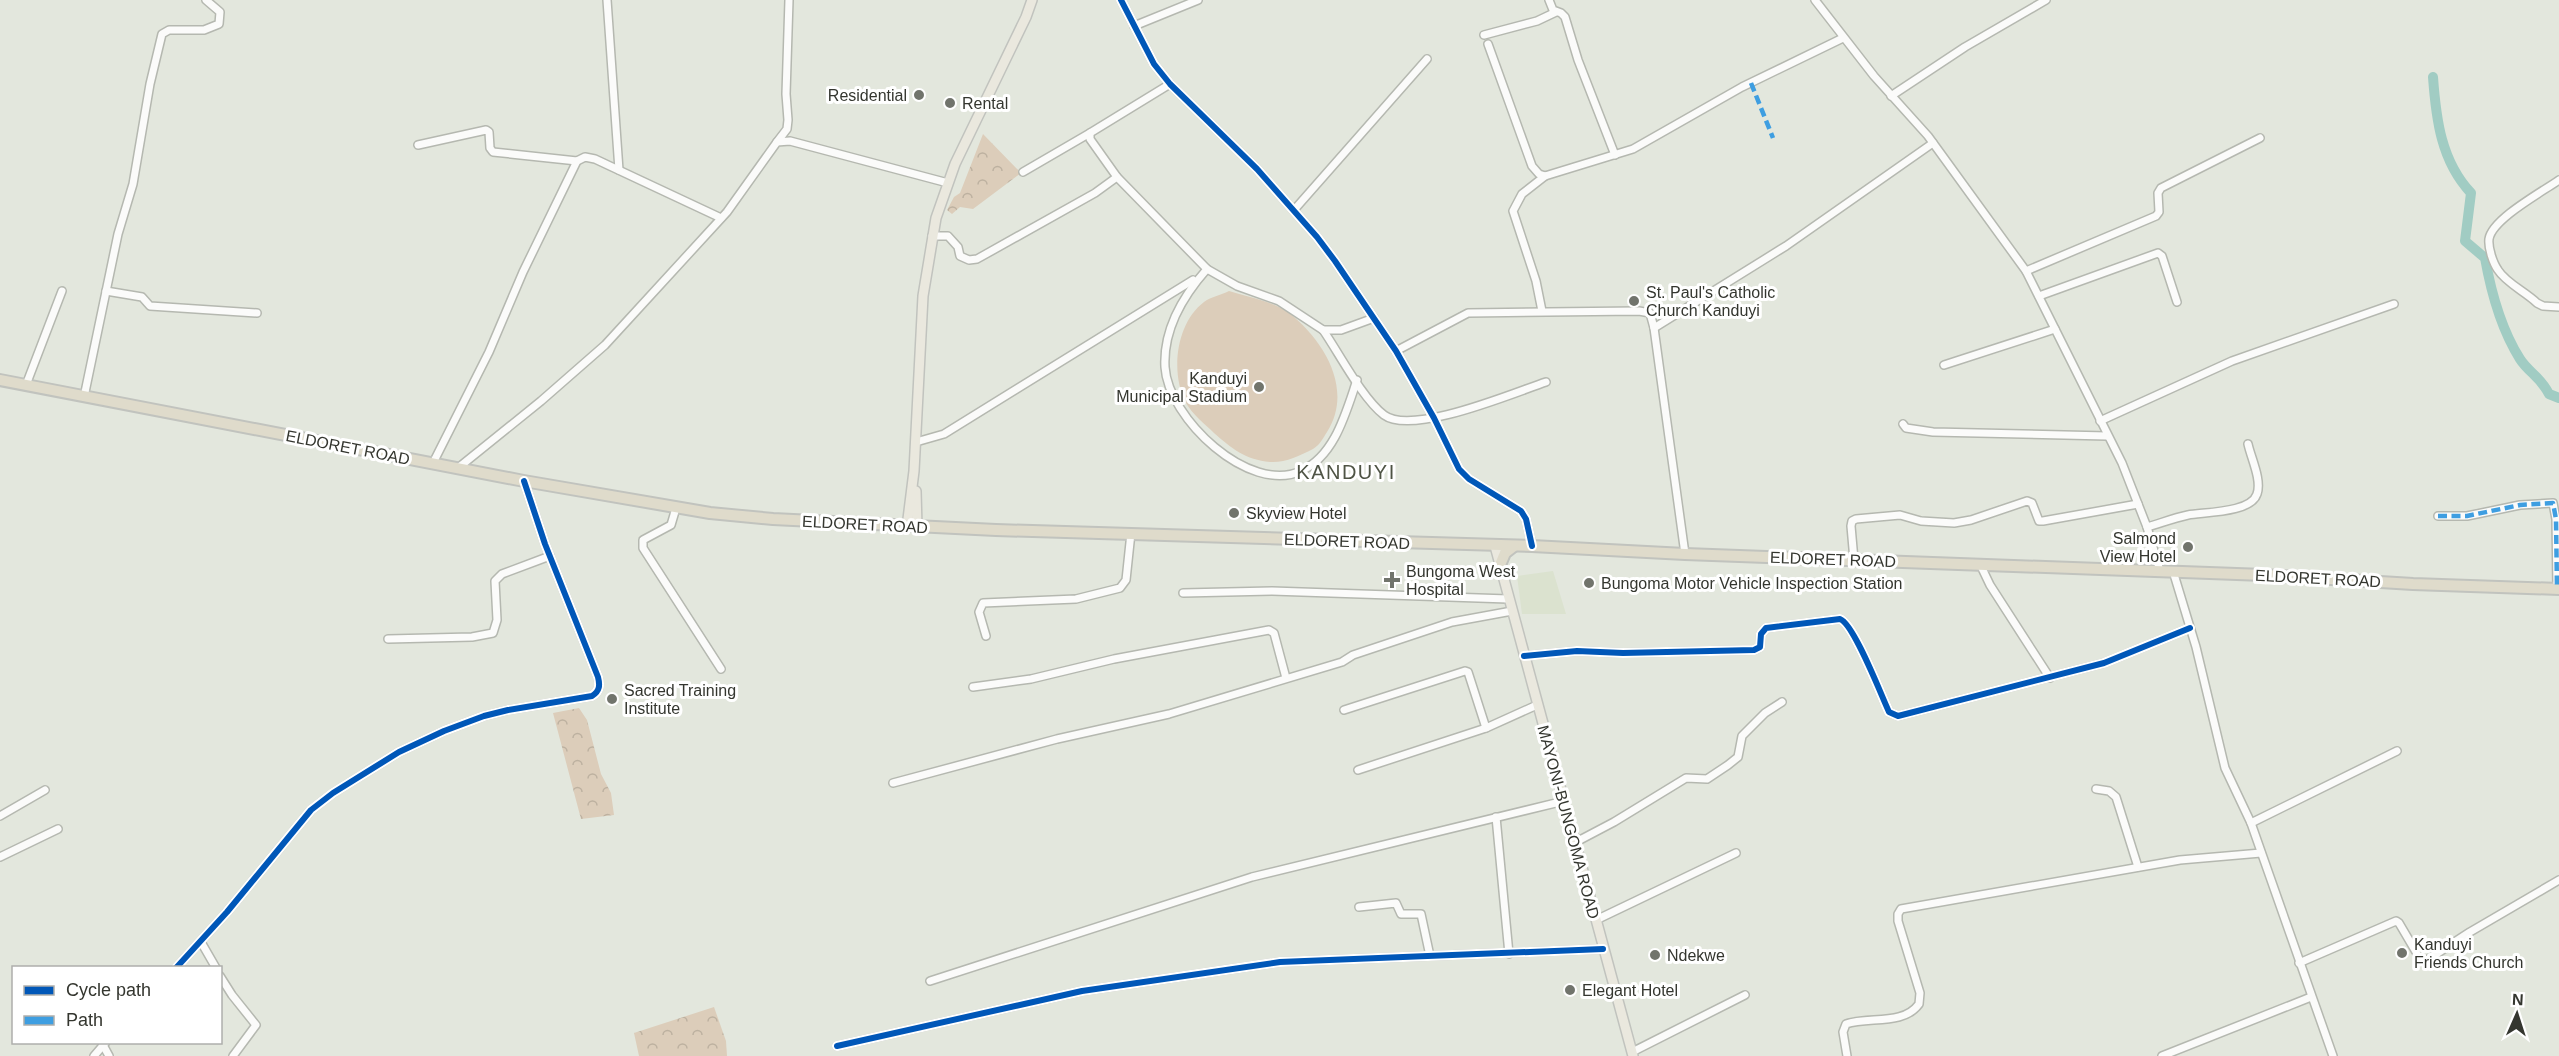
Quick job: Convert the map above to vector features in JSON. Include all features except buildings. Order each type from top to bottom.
[{"type":"highway","name":"ELDORET ROAD","points":[[0,380],[524,481],[676,508],[772,519],[2173,571],[2558,589]]},
{"type":"highway","points":[[1500,565],[1505,553],[1514,546]]},
{"type":"main road","points":[[912,524],[920,330],[932,236],[948,183],[1032,0]]},
{"type":"main road","points":[[1492,546],[1500,565],[1505,588]]},
{"type":"main road","points":[[1492,546],[1505,588]]},
{"type":"main road","name":"MAYONI-BUNGOMA ROAD","points":[[1505,588],[1633,1054]]},
{"type":"street","points":[[84,397],[118,234],[133,184],[148,93],[162,34],[169,30],[204,30],[219,24],[220,12],[206,0]]},
{"type":"street","points":[[608,0],[619,170]]},
{"type":"street","points":[[458,468],[541,401],[605,345],[721,218],[787,129],[789,0]]},
{"type":"street","points":[[1121,0],[1154,64],[1170,84],[1257,169],[1317,237],[1396,351],[1434,418],[1459,469],[1469,479],[1521,511],[1526,519],[1532,546]]},
{"type":"street","points":[[1134,26],[1198,0]]},
{"type":"street","points":[[1549,0],[1556,12]]},
{"type":"street","points":[[1815,0],[1843,38],[1933,143],[2026,271],[2108,436],[2147,527],[2160,571]]},
{"type":"street","points":[[1892,96],[1965,47],[2046,0]]},
{"type":"street","points":[[1484,35],[1561,12],[1565,17],[1578,60],[1615,155]]},
{"type":"street","points":[[1542,311],[1536,281],[1513,211],[1522,194],[1545,176],[1633,149],[1742,87],[1843,38]]},
{"type":"street","points":[[1488,44],[1532,166],[1539,174],[1545,176]]},
{"type":"street","points":[[1294,210],[1427,59]]},
{"type":"street","points":[[1023,172],[1170,84]]},
{"type":"street","points":[[418,145],[486,130],[489,132],[490,148],[493,152],[577,161],[589,157],[721,218]]},
{"type":"street","points":[[1090,133],[1090,139],[1117,177],[1207,269],[1237,286],[1279,301],[1323,330],[1370,401],[1392,420],[1401,422],[1434,418],[1546,382]]},
{"type":"street","points":[[2026,271],[2156,216],[2160,209],[2158,193],[2161,188],[2260,138]]},
{"type":"street","points":[[777,142],[790,141],[948,183]]},
{"type":"street","points":[[1654,328],[1786,246],[1933,143]]},
{"type":"street","points":[[433,463],[489,352],[523,272],[577,161]]},
{"type":"street","points":[[932,236],[948,236],[958,247],[960,256],[969,260],[977,259],[1095,193],[1117,177]]},
{"type":"street","points":[[2559,180],[2509,215],[2494,228],[2489,239],[2493,261],[2499,272],[2537,303],[2543,306],[2559,307]]},
{"type":"street","points":[[2039,296],[2158,253],[2162,256],[2177,302]]},
{"type":"street","points":[[1207,269],[1188,290],[1181,302],[1167,343],[1165,367],[1169,385],[1180,407],[1201,434],[1224,456],[1269,475],[1284,476],[1301,471],[1311,465],[1327,449],[1339,430],[1357,380]]},
{"type":"street","points":[[916,442],[944,434],[990,407],[1177,291],[1207,269]]},
{"type":"street","points":[[26,385],[62,291]]},
{"type":"street","points":[[106,291],[142,297],[150,306],[257,313]]},
{"type":"street","points":[[2100,421],[2232,361],[2394,304]]},
{"type":"street","points":[[1396,351],[1468,313],[1542,311],[1650,313],[1654,328],[1684,554]]},
{"type":"street","points":[[1323,330],[1341,330],[1374,318]]},
{"type":"street","points":[[1944,365],[2055,329]]},
{"type":"street","points":[[1903,424],[1906,428],[1933,432],[2108,436]]},
{"type":"street","points":[[2147,527],[2189,515],[2241,507],[2252,501],[2257,496],[2258,485],[2248,444]]},
{"type":"street","points":[[178,966],[201,942],[310,810],[333,793],[399,752],[444,731],[484,716],[582,698],[597,693],[600,683],[598,677],[550,556],[524,481]]},
{"type":"street","points":[[1854,560],[1851,526],[1852,521],[1856,519],[1900,515],[1921,521],[1954,523],[1971,520],[2028,501],[2032,503],[2039,520],[2043,521],[2138,504]]},
{"type":"street","points":[[2438,516],[2467,516],[2520,506],[2553,503],[2556,519],[2558,589]]},
{"type":"street","points":[[676,508],[671,525],[643,540],[643,548],[721,669]]},
{"type":"street","points":[[986,636],[979,612],[983,603],[1076,599],[1120,588],[1126,580],[1131,533]]},
{"type":"street","points":[[388,639],[472,637],[493,633],[497,620],[495,581],[502,574],[550,556]]},
{"type":"street","points":[[1980,564],[1990,585],[2050,678]]},
{"type":"street","points":[[2173,571],[2190,628],[2225,768],[2251,823],[2333,1056]]},
{"type":"street","points":[[1183,593],[1272,591],[1508,599]]},
{"type":"street","points":[[893,783],[1057,739],[1169,714],[1342,662],[1353,655],[1437,626],[1512,611]]},
{"type":"street","points":[[1524,656],[1577,651],[1607,653],[1754,650],[1760,647],[1761,634],[1766,628],[1834,618],[1845,621],[1848,625],[1868,662],[1889,712],[1894,716],[2104,663],[2190,628]]},
{"type":"street","points":[[973,687],[1031,680],[1114,659],[1269,630],[1274,633],[1286,678]]},
{"type":"street","points":[[1344,710],[1465,671],[1468,672],[1486,728]]},
{"type":"street","points":[[1576,842],[1614,822],[1686,778],[1711,777],[1736,759],[1742,736],[1766,713],[1782,702]]},
{"type":"street","points":[[1358,770],[1486,728],[1537,705]]},
{"type":"street","points":[[2251,823],[2397,751]]},
{"type":"street","points":[[2096,789],[2109,791],[2116,797],[2138,867]]},
{"type":"street","points":[[0,816],[45,790]]},
{"type":"street","points":[[930,981],[1252,877],[1564,801]]},
{"type":"street","points":[[1496,818],[1509,954]]},
{"type":"street","points":[[0,857],[58,829]]},
{"type":"street","points":[[1847,1056],[1843,1032],[1846,1024],[1901,1016],[1912,1011],[1919,1004],[1920,993],[1898,921],[1901,909],[2180,860],[2261,853]]},
{"type":"street","points":[[1596,920],[1737,854]]},
{"type":"street","points":[[2299,963],[2396,921],[2419,957],[2427,960],[2559,880]]},
{"type":"street","points":[[1359,907],[1393,903],[1398,904],[1401,914],[1419,913],[1422,916],[1430,956]]},
{"type":"street","points":[[201,942],[215,966]]},
{"type":"street","points":[[837,1046],[1082,991],[1280,962],[1603,949]]},
{"type":"street","points":[[222,979],[256,1025],[233,1056]]},
{"type":"street","points":[[1633,1054],[1745,995]]},
{"type":"street","points":[[2162,1056],[2311,996]]},
{"type":"street","points":[[94,1056],[101,1045],[109,1056]]},
{"type":"shaded area","points":[[1553,571],[1566,614],[1522,614],[1517,576]]},
{"type":"green space","points":[[983,134],[1021,173],[973,209],[960,207],[952,214],[947,210],[954,197],[960,193]]},
{"type":"green space","name":"Kanduyi Municipal Stadium","points":[[1229,291],[1268,302],[1289,313],[1314,337],[1324,351],[1336,383],[1337,399],[1335,416],[1318,446],[1313,449],[1281,461],[1270,462],[1254,459],[1233,448],[1214,433],[1186,403],[1178,378],[1177,363],[1182,335],[1187,322],[1204,302]]},
{"type":"green space","points":[[579,708],[587,720],[601,774],[611,793],[614,815],[581,819],[553,713]]},
{"type":"green space","points":[[714,1007],[726,1041],[727,1056],[639,1056],[634,1033]]},
{"type":"waterway","points":[[2433,77],[2438,124],[2442,139],[2453,167],[2471,193],[2465,241],[2485,258],[2498,310],[2507,335],[2520,359],[2549,394],[2559,398]]},
{"type":"marked path","points":[[1751,83],[1773,138]]},
{"type":"marked path","points":[[2438,516],[2467,516],[2520,505],[2553,503],[2556,519],[2557,589]]},
{"type":"cycle path","points":[[1121,0],[1154,64],[1170,84],[1257,169],[1317,237],[1396,351],[1434,418],[1459,469],[1469,479],[1521,511],[1526,519],[1532,546]]},
{"type":"cycle path","points":[[178,966],[227,912],[311,810],[333,793],[399,752],[444,731],[484,716],[592,696],[597,692],[598,677],[545,544],[524,481]]},
{"type":"cycle path","points":[[1524,656],[1577,651],[1623,653],[1754,650],[1760,647],[1761,634],[1766,628],[1840,619],[1846,624],[1860,646],[1889,712],[1898,716],[2104,663],[2190,628]]},
{"type":"cycle path","points":[[837,1046],[1082,991],[1280,962],[1603,949]]},
{"type":"place","name":"Residential","points":[[919,95]]},
{"type":"place","name":"Rental","points":[[950,103]]},
{"type":"place","name":"St. Paul's Catholic Church Kanduyi","points":[[1634,301]]},
{"type":"place","name":"Kanduyi Municipal Stadium","points":[[1259,387]]},
{"type":"place","name":"Skyview Hotel","points":[[1234,513]]},
{"type":"place","name":"Salmond View Hotel","points":[[2188,547]]},
{"type":"place","name":"Bungoma West Hospital","points":[[1392,580]]},
{"type":"place","name":"Bungoma Motor Vehicle Inspection Station","points":[[1589,583]]},
{"type":"place","name":"Sacred Training Institute","points":[[612,699]]},
{"type":"place","name":"Kanduyi Friends Church","points":[[2402,953]]},
{"type":"place","name":"Ndekwe","points":[[1655,955]]},
{"type":"place","name":"Elegant Hotel","points":[[1570,990]]},
{"type":"district","name":"KANDUYI","points":[[1346,472]]}]
